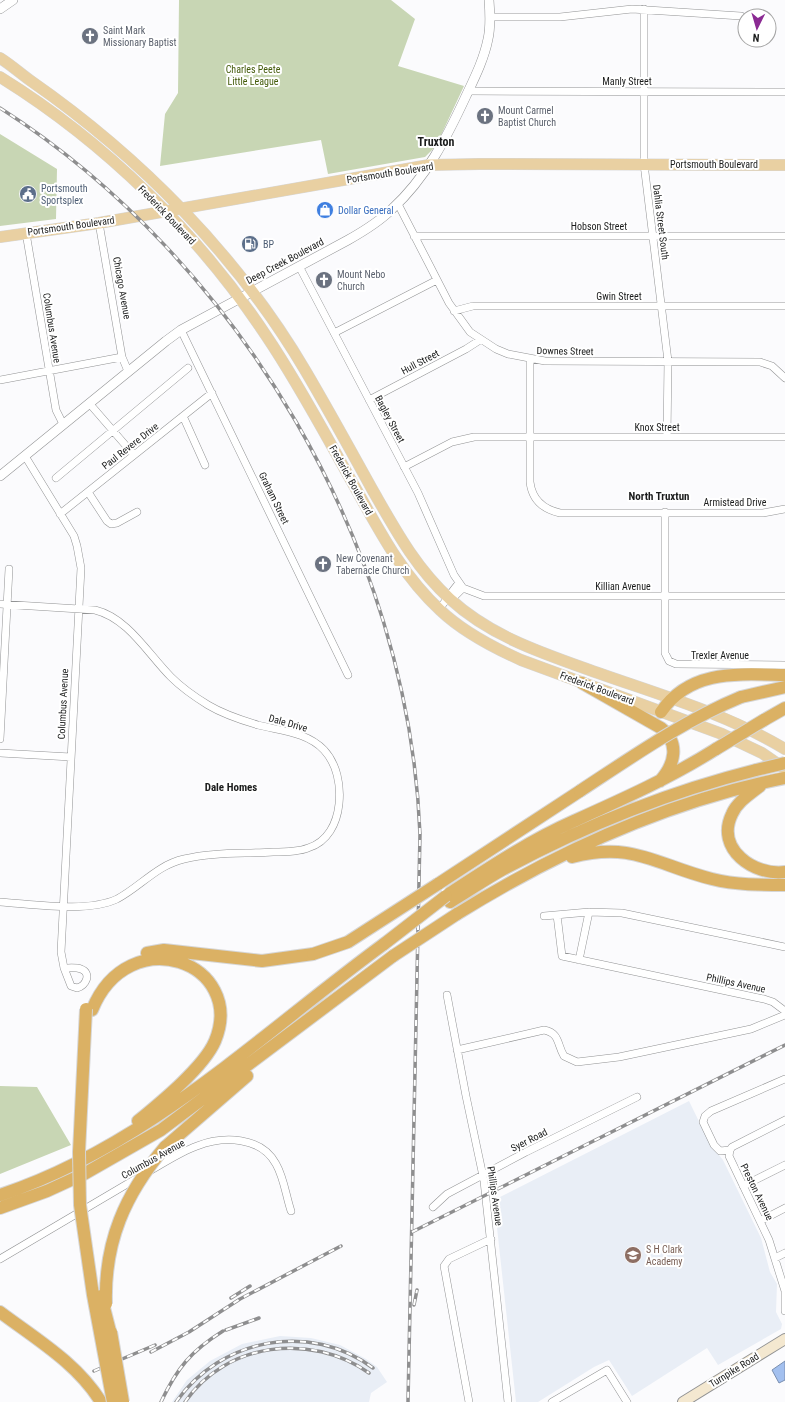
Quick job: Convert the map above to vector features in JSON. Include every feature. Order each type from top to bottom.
[{"type":"highway","points":[[661,712],[670,699],[686,688],[716,676],[785,675]]},
{"type":"highway","points":[[582,683],[661,728],[669,736],[674,746],[674,759],[667,772],[658,783]]},
{"type":"highway","points":[[113,1402],[93,1295],[80,1205],[79,1152],[82,1057],[89,1010],[97,986],[109,972],[123,962],[152,951],[164,950],[262,961],[313,954],[348,942],[676,729],[716,707],[741,697],[785,687]]},
{"type":"highway","points":[[0,1194],[46,1177],[98,1152],[144,1125],[190,1094],[384,944],[519,850],[574,821],[658,783],[785,708]]},
{"type":"highway","points":[[448,899],[500,871],[587,829],[657,800],[756,770],[785,763]]},
{"type":"highway","points":[[0,1208],[47,1191],[84,1174],[161,1130],[393,956],[457,914],[544,864],[615,832],[690,804],[764,782],[785,778]]},
{"type":"highway","points":[[764,782],[735,808],[729,823],[729,838],[737,855],[749,865],[765,871],[785,872]]},
{"type":"highway","points":[[457,914],[562,861],[601,851],[644,855],[695,874],[730,883],[785,885]]},
{"type":"highway","points":[[123,1402],[106,1304],[106,1285],[112,1241],[129,1196],[165,1147],[240,1082],[393,956]]},
{"type":"highway","points":[[98,1152],[174,1090],[205,1057],[215,1041],[220,1022],[220,1013],[216,994],[206,978],[198,971],[181,962],[160,959],[140,962],[122,970],[106,985],[89,1010],[84,1210],[94,1267],[112,1339]]},
{"type":"highway","points":[[0,1312],[77,1371],[93,1389],[101,1402]]},
{"type":"main road","name":"Frederick Boulevard","points":[[0,58],[54,96],[113,143],[181,209],[251,291],[304,368],[402,541],[422,570],[449,598],[472,617],[506,638],[557,659],[736,724],[785,749]]},
{"type":"main road","name":"Frederick Boulevard","points":[[0,76],[73,128],[129,176],[213,264],[267,336],[294,378],[392,553],[419,588],[439,609],[461,627],[500,651],[742,742],[785,769]]},
{"type":"main road","name":"Portsmouth Boulevard","points":[[0,237],[99,223],[429,166],[480,164],[785,165]]},
{"type":"main road","name":"Turnpike Road","points":[[683,1402],[785,1339]]},
{"type":"street","points":[[0,9],[14,0]]},
{"type":"street","name":"Deep Creek Boulevard","points":[[0,476],[128,371],[182,330],[251,291],[368,229],[398,204],[429,166],[448,134],[468,91],[486,49],[491,17],[489,0]]},
{"type":"street","points":[[491,17],[547,18],[619,9],[644,9],[737,16]]},
{"type":"street","name":"Dahlia Street South","points":[[644,9],[644,164],[668,361],[668,437]]},
{"type":"street","name":"Manly Street","points":[[468,91],[785,92]]},
{"type":"street","name":"Downes Street","points":[[398,204],[454,311],[470,332],[480,340],[508,354],[530,360],[760,362],[772,366],[785,378]]},
{"type":"street","name":"Chicago Avenue","points":[[99,223],[122,357],[128,371]]},
{"type":"street","name":"Columbus Avenue","points":[[26,233],[56,410],[63,424]]},
{"type":"street","name":"Hobson Street","points":[[414,236],[785,236]]},
{"type":"street","name":"Bagley Street","points":[[299,266],[429,516],[461,585]]},
{"type":"street","points":[[334,333],[437,280]]},
{"type":"street","name":"Gwin Street","points":[[454,311],[473,306],[785,306]]},
{"type":"street","name":"Graham Street","points":[[182,330],[348,675]]},
{"type":"street","name":"Hull Street","points":[[369,400],[466,349],[480,340]]},
{"type":"street","points":[[0,380],[49,372],[122,357]]},
{"type":"street","name":"Armistead Drive","points":[[530,360],[530,488],[537,501],[547,509],[560,513],[772,512],[785,509]]},
{"type":"street","points":[[56,478],[188,368]]},
{"type":"street","name":"Paul Revere Drive","points":[[60,514],[212,393]]},
{"type":"street","points":[[90,403],[134,455]]},
{"type":"street","points":[[183,416],[205,465]]},
{"type":"street","points":[[404,467],[447,444],[462,439],[474,437],[530,437]]},
{"type":"street","name":"Knox Street","points":[[530,437],[785,437]]},
{"type":"street","name":"Columbus Avenue","points":[[24,456],[74,536],[80,557],[61,952],[64,968]]},
{"type":"street","points":[[88,492],[107,521],[111,524],[117,523],[136,512]]},
{"type":"street","points":[[665,512],[665,596]]},
{"type":"street","points":[[0,739],[4,604],[9,569]]},
{"type":"street","points":[[439,609],[449,598],[453,598],[461,585]]},
{"type":"street","name":"Killian Avenue","points":[[461,585],[472,593],[484,596],[785,596]]},
{"type":"street","name":"Trexler Avenue","points":[[665,596],[665,650],[669,661],[676,664],[785,665]]},
{"type":"street","name":"Dale Drive","points":[[0,902],[93,906],[119,898],[160,868],[185,858],[281,852],[308,848],[323,839],[332,828],[336,820],[340,798],[334,767],[324,751],[312,741],[296,734],[240,719],[211,706],[173,679],[116,619],[99,611],[4,604]]},
{"type":"street","points":[[0,753],[71,757]]},
{"type":"street","points":[[579,960],[589,912]]},
{"type":"street","points":[[544,916],[589,912],[622,912],[785,947]]},
{"type":"street","name":"Phillips Avenue","points":[[557,915],[562,956],[764,999],[773,1002],[785,1011]]},
{"type":"street","name":"Phillips Avenue","points":[[447,995],[483,1175],[508,1402]]},
{"type":"street","points":[[457,1050],[544,1030],[553,1033],[564,1056],[577,1062],[625,1056],[751,1029],[785,1015]]},
{"type":"street","points":[[785,1079],[711,1111],[705,1116],[703,1122],[714,1145],[720,1150],[730,1150],[732,1147],[785,1120]]},
{"type":"street","name":"Syer Road","points":[[434,1207],[447,1194],[637,1097]]},
{"type":"street","name":"Columbus Avenue","points":[[0,1259],[187,1150],[208,1143],[236,1140],[262,1148],[273,1158],[279,1169],[291,1210]]},
{"type":"street","name":"Preston Avenue","points":[[730,1150],[729,1156],[769,1240],[784,1291],[785,1311]]},
{"type":"street","points":[[743,1186],[785,1165]]},
{"type":"street","points":[[760,1221],[785,1208]]},
{"type":"street","points":[[469,1402],[444,1268],[445,1263],[451,1258],[490,1239]]},
{"type":"street","points":[[775,1258],[785,1253]]},
{"type":"street","points":[[552,1402],[607,1370],[627,1402]]},
{"type":"shaded area","name":"S H Clark Academy","points":[[689,1101],[710,1144],[723,1160],[761,1238],[770,1272],[777,1284],[776,1312],[782,1324],[781,1329],[718,1365],[707,1348],[632,1396],[609,1360],[594,1367],[538,1402],[516,1402],[494,1200]]},
{"type":"shaded area","points":[[280,1336],[311,1338],[340,1345],[366,1359],[377,1367],[387,1382],[371,1393],[369,1402],[172,1402],[187,1380],[210,1361],[242,1344]]},
{"type":"green space","name":"Charles Peete Little League","points":[[179,0],[391,0],[415,19],[398,66],[464,86],[436,146],[425,157],[328,174],[321,140],[160,166],[165,114],[178,93]]},
{"type":"green space","name":"Portsmouth Sportsplex","points":[[0,134],[57,169],[56,219],[0,226]]},
{"type":"green space","points":[[0,1086],[37,1087],[71,1145],[0,1174]]},
{"type":"water","points":[[785,1361],[785,1380],[779,1383],[772,1370]]},
{"type":"railway","points":[[0,108],[87,171],[165,246],[235,330],[296,422],[346,519],[383,622],[409,727],[420,834],[408,1402]]},
{"type":"railway","points":[[412,1232],[785,1045]]},
{"type":"railway","points":[[151,1352],[189,1332],[240,1299],[341,1246]]},
{"type":"railway","points":[[231,1298],[250,1286]]},
{"type":"railway","points":[[414,1305],[417,1290]]},
{"type":"railway","points":[[226,1330],[259,1318]]},
{"type":"railway","points":[[161,1402],[173,1379],[186,1361],[202,1346],[223,1331]]},
{"type":"railway","points":[[176,1402],[195,1380],[217,1363],[241,1351],[268,1343],[295,1341],[322,1344],[348,1353],[373,1368]]},
{"type":"railway","points":[[94,1371],[155,1345]]},
{"type":"railway","points":[[185,1402],[202,1382],[223,1366],[246,1356],[271,1350],[296,1348],[322,1352],[346,1360],[369,1373]]},
{"type":"place","name":"Saint Mark Missionary Baptist","points":[[90,36]]},
{"type":"place","name":"Mount Carmel Baptist Church","points":[[485,116]]},
{"type":"place","name":"Portsmouth Sportsplex","points":[[28,194]]},
{"type":"place","name":"Dollar General","points":[[325,210]]},
{"type":"place","name":"BP","points":[[250,244]]},
{"type":"place","name":"Mount Nebo Church","points":[[324,280]]},
{"type":"place","name":"New Covenant Tabernacle Church","points":[[323,564]]},
{"type":"place","name":"S H Clark Academy","points":[[633,1255]]},
{"type":"district","name":"Truxton","points":[[436,142]]},
{"type":"district","name":"North Truxtun","points":[[659,496]]},
{"type":"district","name":"Dale Homes","points":[[231,787]]}]
